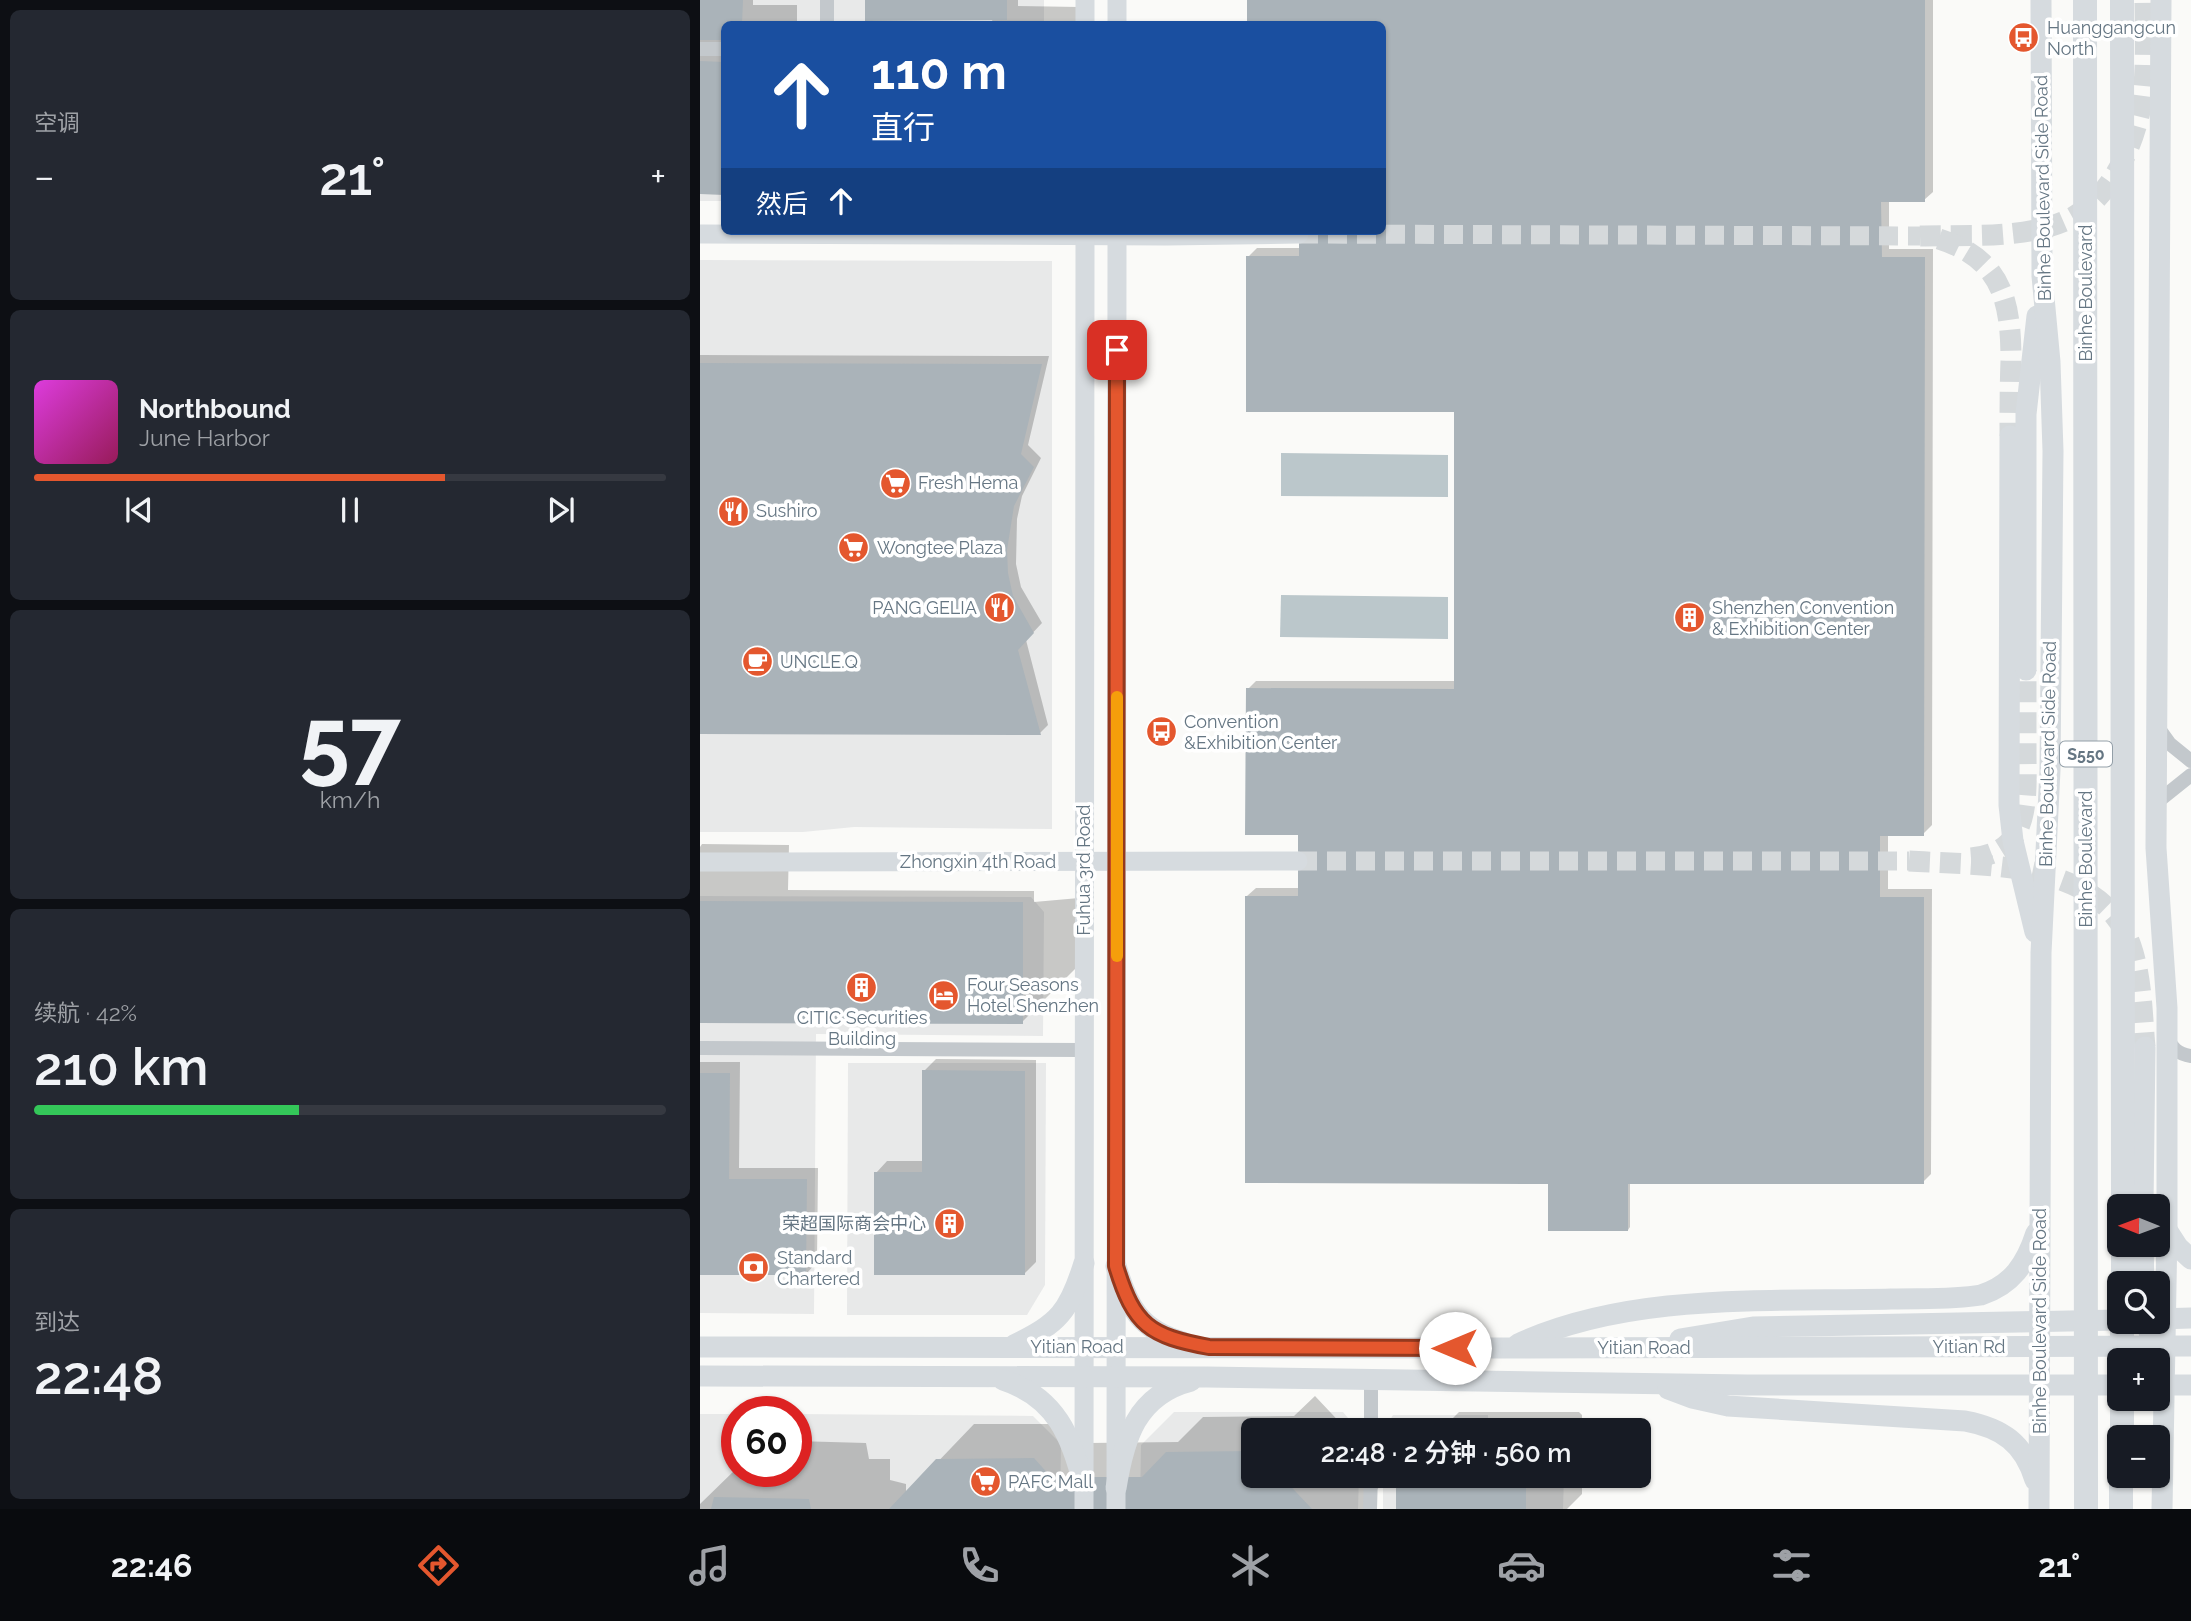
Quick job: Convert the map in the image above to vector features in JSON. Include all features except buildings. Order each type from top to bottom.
[{"type":"highway","name":"Binhe Boulevard","points":[[2085,0],[2086,1509]]},
{"type":"highway","name":"Binhe Boulevard","points":[[2122,0],[2123,1194]]},
{"type":"highway","points":[[2121,1509],[2122,1488]]},
{"type":"main road","name":"Binhe Boulevard Side Road","points":[[2039,1501],[2041,953],[2050,770],[2053,451],[2050,362],[2042,276],[2041,0]]},
{"type":"main road","points":[[2161,0],[2156,848],[2167,1034],[2167,1194]]},
{"type":"main road","points":[[2026,670],[2026,414],[2042,276]]},
{"type":"main road","points":[[2010,436],[2009,805],[2013,841],[2041,953]]},
{"type":"main road","points":[[2143,1194],[2145,1047]]},
{"type":"main road","points":[[1510,1349],[1547,1332],[1621,1313],[1668,1305],[1981,1295],[2000,1287],[2015,1276],[2025,1260],[2040,1222]]},
{"type":"main road","points":[[2170,1234],[2191,1259]]},
{"type":"main road","points":[[2162,1425],[2166,1257]]},
{"type":"main road","points":[[1010,1347],[1039,1333],[1063,1313],[1075,1293],[1084,1264]]},
{"type":"main road","points":[[1116,1266],[1124,1292],[1142,1321],[1158,1334],[1209,1347]]},
{"type":"main road","points":[[2170,1319],[2191,1318]]},
{"type":"main road","points":[[1644,1348],[1699,1335],[1753,1327],[2107,1320]]},
{"type":"main road","name":"Yitian Rd","points":[[1748,1348],[2191,1346]]},
{"type":"main road","name":"Yitian Road","points":[[700,1347],[1748,1348]]},
{"type":"main road","name":"Yitian Road","points":[[700,1376],[1084,1376],[1747,1385],[2107,1385]]},
{"type":"main road","points":[[991,1376],[1020,1386],[1037,1396],[1051,1410],[1076,1454],[1084,1487]]},
{"type":"main road","points":[[1116,1499],[1121,1460],[1138,1416],[1154,1398],[1177,1384],[1207,1377]]},
{"type":"main road","points":[[1657,1384],[1692,1398],[1728,1406],[1965,1421],[1986,1425],[2020,1446],[2031,1466],[2039,1501]]},
{"type":"main road","points":[[2170,1385],[2191,1385]]},
{"type":"street","points":[[827,0],[827,21]]},
{"type":"street","points":[[1085,0],[1085,21]]},
{"type":"street","points":[[1117,0],[1117,21]]},
{"type":"street","points":[[700,49],[721,49]]},
{"type":"street","points":[[700,234],[721,234]]},
{"type":"street","name":"Fuhua 3rd Road","points":[[1084,1509],[1085,235]]},
{"type":"street","name":"Fuhua 3rd Road","points":[[1116,1499],[1117,235]]},
{"type":"street","points":[[2157,726],[2170,744],[2191,761]]},
{"type":"street","points":[[2156,803],[2191,775]]},
{"type":"street","name":"Zhongxin 4th Road","points":[[700,862],[1298,861]]},
{"type":"street","points":[[2167,1034],[2172,1047],[2181,1054],[2191,1056]]},
{"type":"street","points":[[700,1048],[1084,1050]]},
{"type":"street","points":[[2167,1079],[2174,1065],[2191,1056]]},
{"type":"street","points":[[1371,1378],[1371,1418]]},
{"type":"street","points":[[1370,1509],[1371,1488]]},
{"type":"shaded area","points":[[700,0],[1044,0],[1044,21],[721,21],[721,201],[700,201]]},
{"type":"shaded area","points":[[700,260],[1052,261],[1052,829],[854,827],[803,832],[700,832]]},
{"type":"shaded area","points":[[1281,453],[1448,455],[1448,497],[1281,496]]},
{"type":"shaded area","points":[[1281,595],[1448,597],[1448,639],[1280,637]]},
{"type":"shaded area","points":[[700,896],[1031,897],[1044,912],[1043,1036],[816,1034],[814,1314],[700,1313]]},
{"type":"shaded area","points":[[848,1063],[1046,1063],[1045,1285],[1027,1315],[847,1315]]},
{"type":"shaded area","points":[[1174,1412],[1343,1412],[1348,1418],[1241,1418],[1241,1488],[1359,1488],[1358,1509],[1140,1509],[1141,1445]]},
{"type":"shaded area","points":[[700,1414],[721,1414],[721,1487],[812,1487],[812,1414],[1033,1416],[1061,1444],[1060,1509],[700,1509]]},
{"type":"shaded area","points":[[1393,1415],[1488,1415],[1488,1418],[1391,1418]]},
{"type":"shaded area","points":[[1383,1488],[1564,1488],[1563,1509],[1383,1509]]},
{"type":"tunnel","points":[[1920,236],[1968,236],[2032,231],[2068,220],[2100,195],[2123,161],[2142,102],[2145,77],[2145,0]]},
{"type":"tunnel","points":[[1386,234],[1920,236]]},
{"type":"tunnel","points":[[1939,239],[1977,258],[1999,285],[2005,301],[2009,319],[2011,361],[2010,436]]},
{"type":"tunnel","points":[[1971,858],[1991,854],[2005,846],[2015,834],[2021,820],[2026,787],[2026,670]]},
{"type":"tunnel","points":[[1298,861],[1909,861]]},
{"type":"tunnel","points":[[1909,861],[2004,867],[2036,873],[2067,882],[2094,897],[2116,918],[2131,946],[2139,983],[2145,1047]]},
{"type":"slow traffic","points":[[1117,697],[1117,956]]},
{"type":"place","name":"Huanggangcun North","points":[[2024,38]]},
{"type":"place","name":"Fresh Hema","points":[[895,483]]},
{"type":"place","name":"Sushiro","points":[[733,511]]},
{"type":"place","name":"Wongtee Plaza","points":[[854,548]]},
{"type":"place","name":"PANG GELIA","points":[[1000,608]]},
{"type":"place","name":"Shenzhen Convention & Exhibition Center","points":[[1689,618]]},
{"type":"place","name":"UNCLE.Q","points":[[757,662]]},
{"type":"place","name":"Convention &Exhibition Center","points":[[1161,732]]},
{"type":"place","name":"CITIC Securities Building","points":[[862,988]]},
{"type":"place","name":"Four Seasons Hotel Shenzhen","points":[[944,995]]},
{"type":"place","name":"荣超国际商会中心","points":[[949,1224]]},
{"type":"place","name":"Standard Chartered","points":[[754,1268]]},
{"type":"place","name":"PAFC Mall","points":[[985,1482]]},
{"type":"route","points":[[1117,350],[1116,1266],[1124,1292],[1132,1309],[1158,1334],[1209,1347],[1455,1348]]}]
